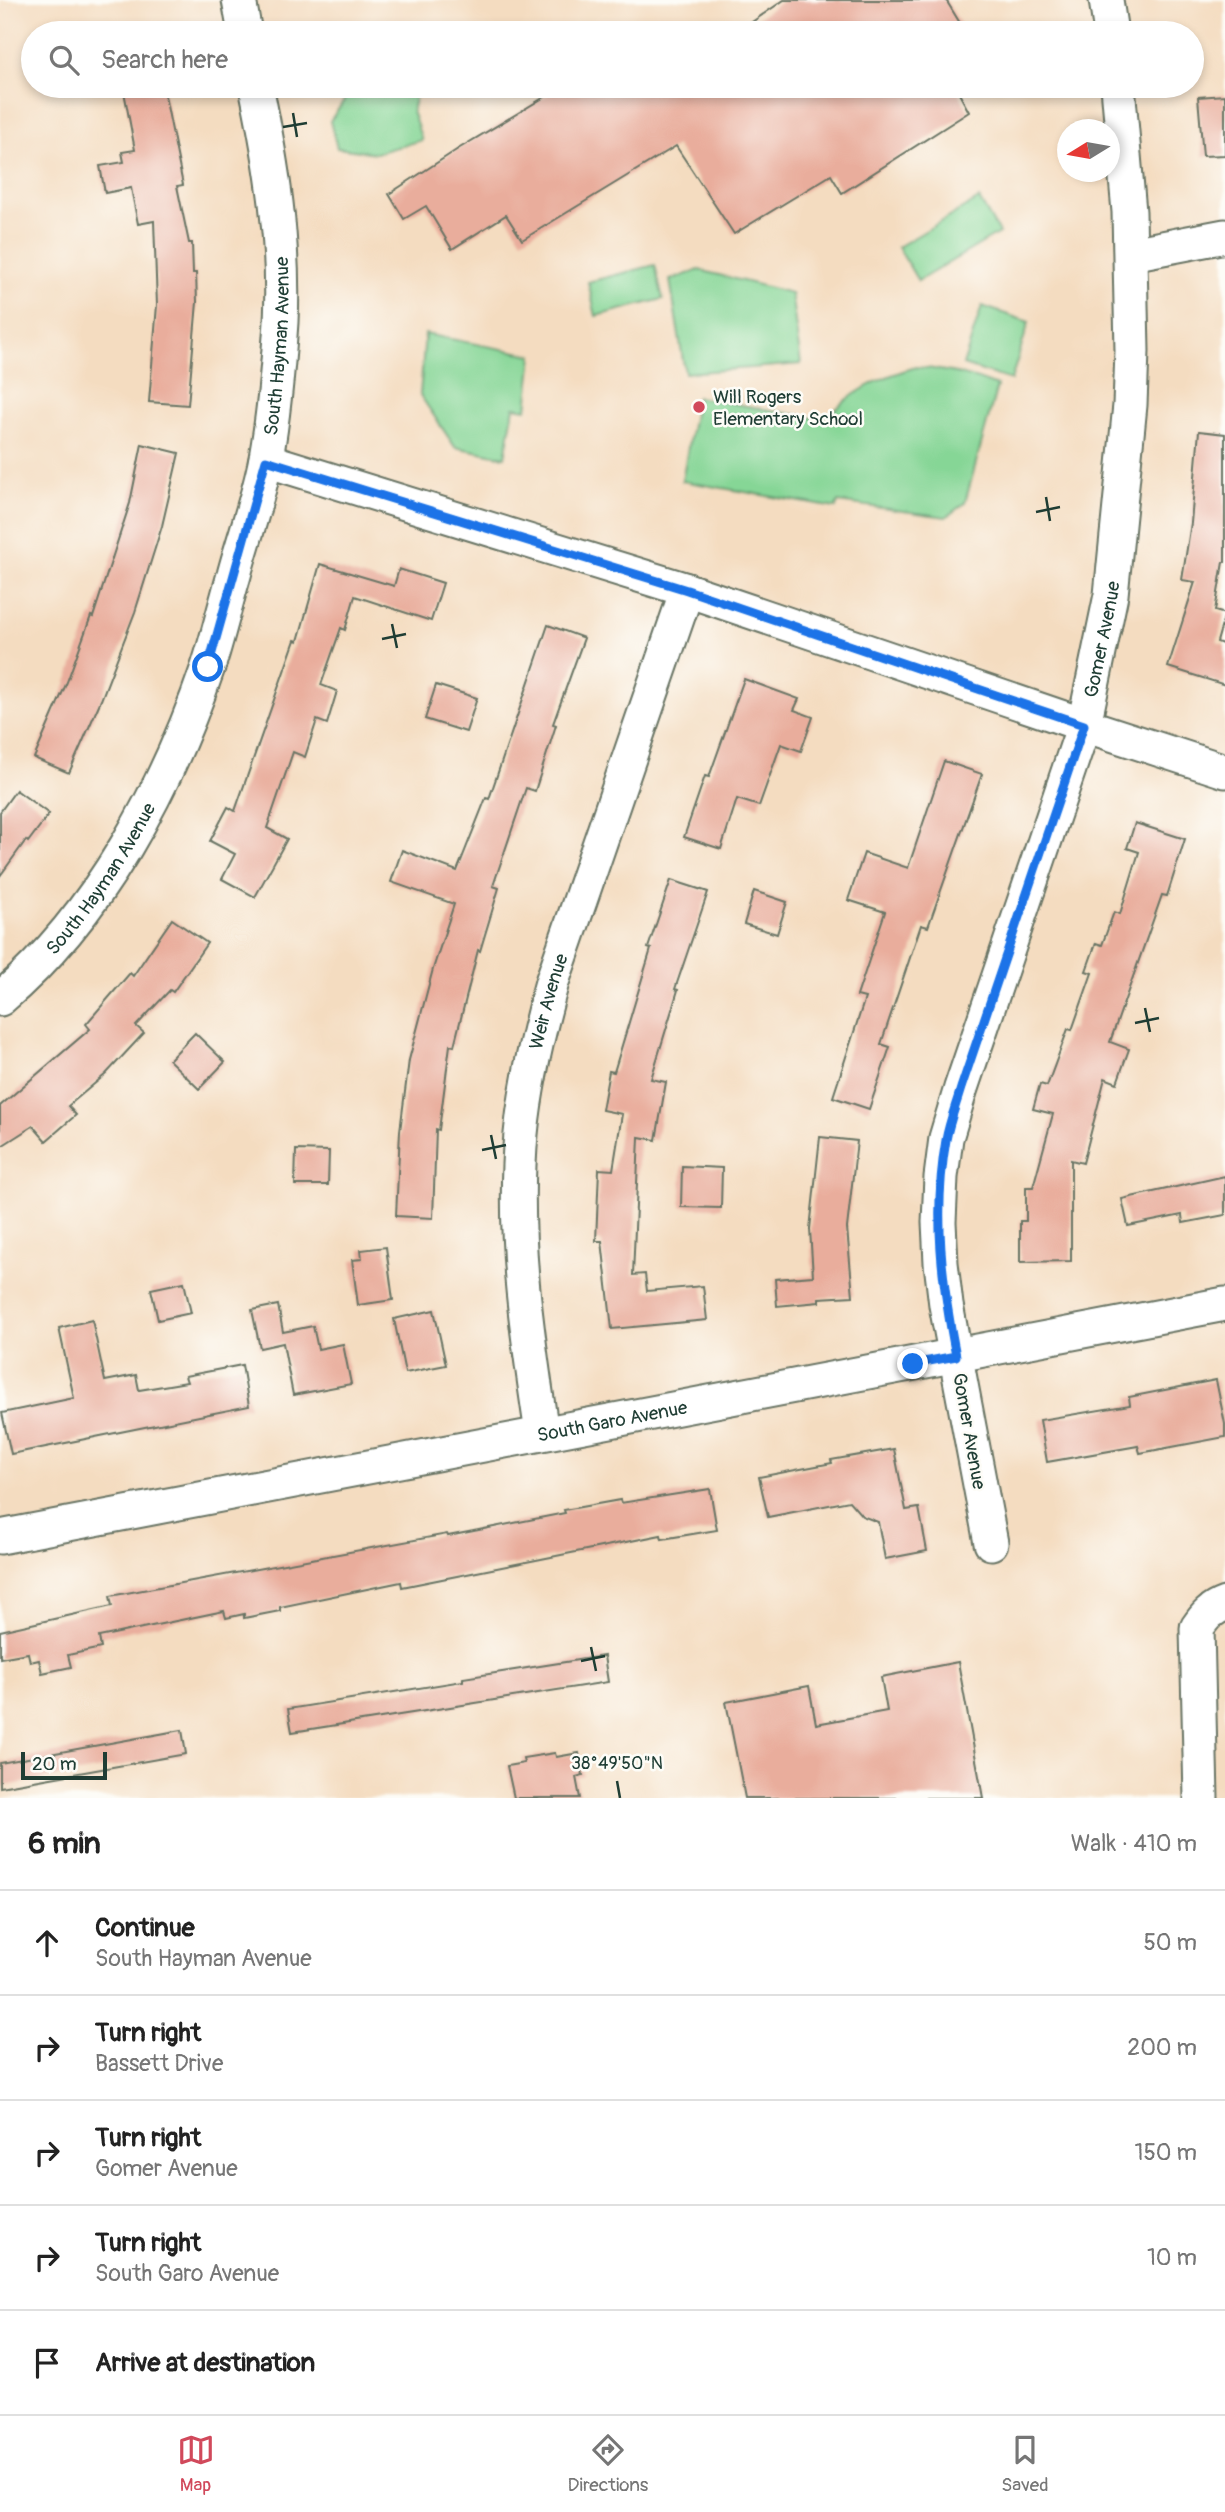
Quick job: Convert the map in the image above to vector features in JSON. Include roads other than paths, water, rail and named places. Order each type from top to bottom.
[{"type":"street","points":[[239,0],[243,21]]},
{"type":"street","points":[[1106,0],[1109,21]]},
{"type":"street","name":"South Hayman Avenue","points":[[0,999],[52,946],[89,903],[149,807],[208,667],[266,460],[276,386],[281,319],[280,261],[276,205],[258,98]]},
{"type":"street","name":"Gomer Avenue","points":[[990,1543],[946,1305],[939,1222],[946,1138],[1084,725],[1112,581],[1130,405],[1131,254],[1119,98]]},
{"type":"street","points":[[1131,254],[1225,236]]},
{"type":"street","points":[[266,460],[687,590],[1225,771]]},
{"type":"street","name":"Weir Avenue","points":[[542,1433],[525,1320],[520,1263],[521,1134],[528,1083],[552,982],[687,590]]},
{"type":"street","name":"South Garo Avenue","points":[[0,1536],[1225,1304]]},
{"type":"street","points":[[1201,1798],[1212,1690],[1197,1628],[1205,1615],[1225,1604]]},
{"type":"place","name":"Will Rogers Elementary School","points":[[699,407]]}]
